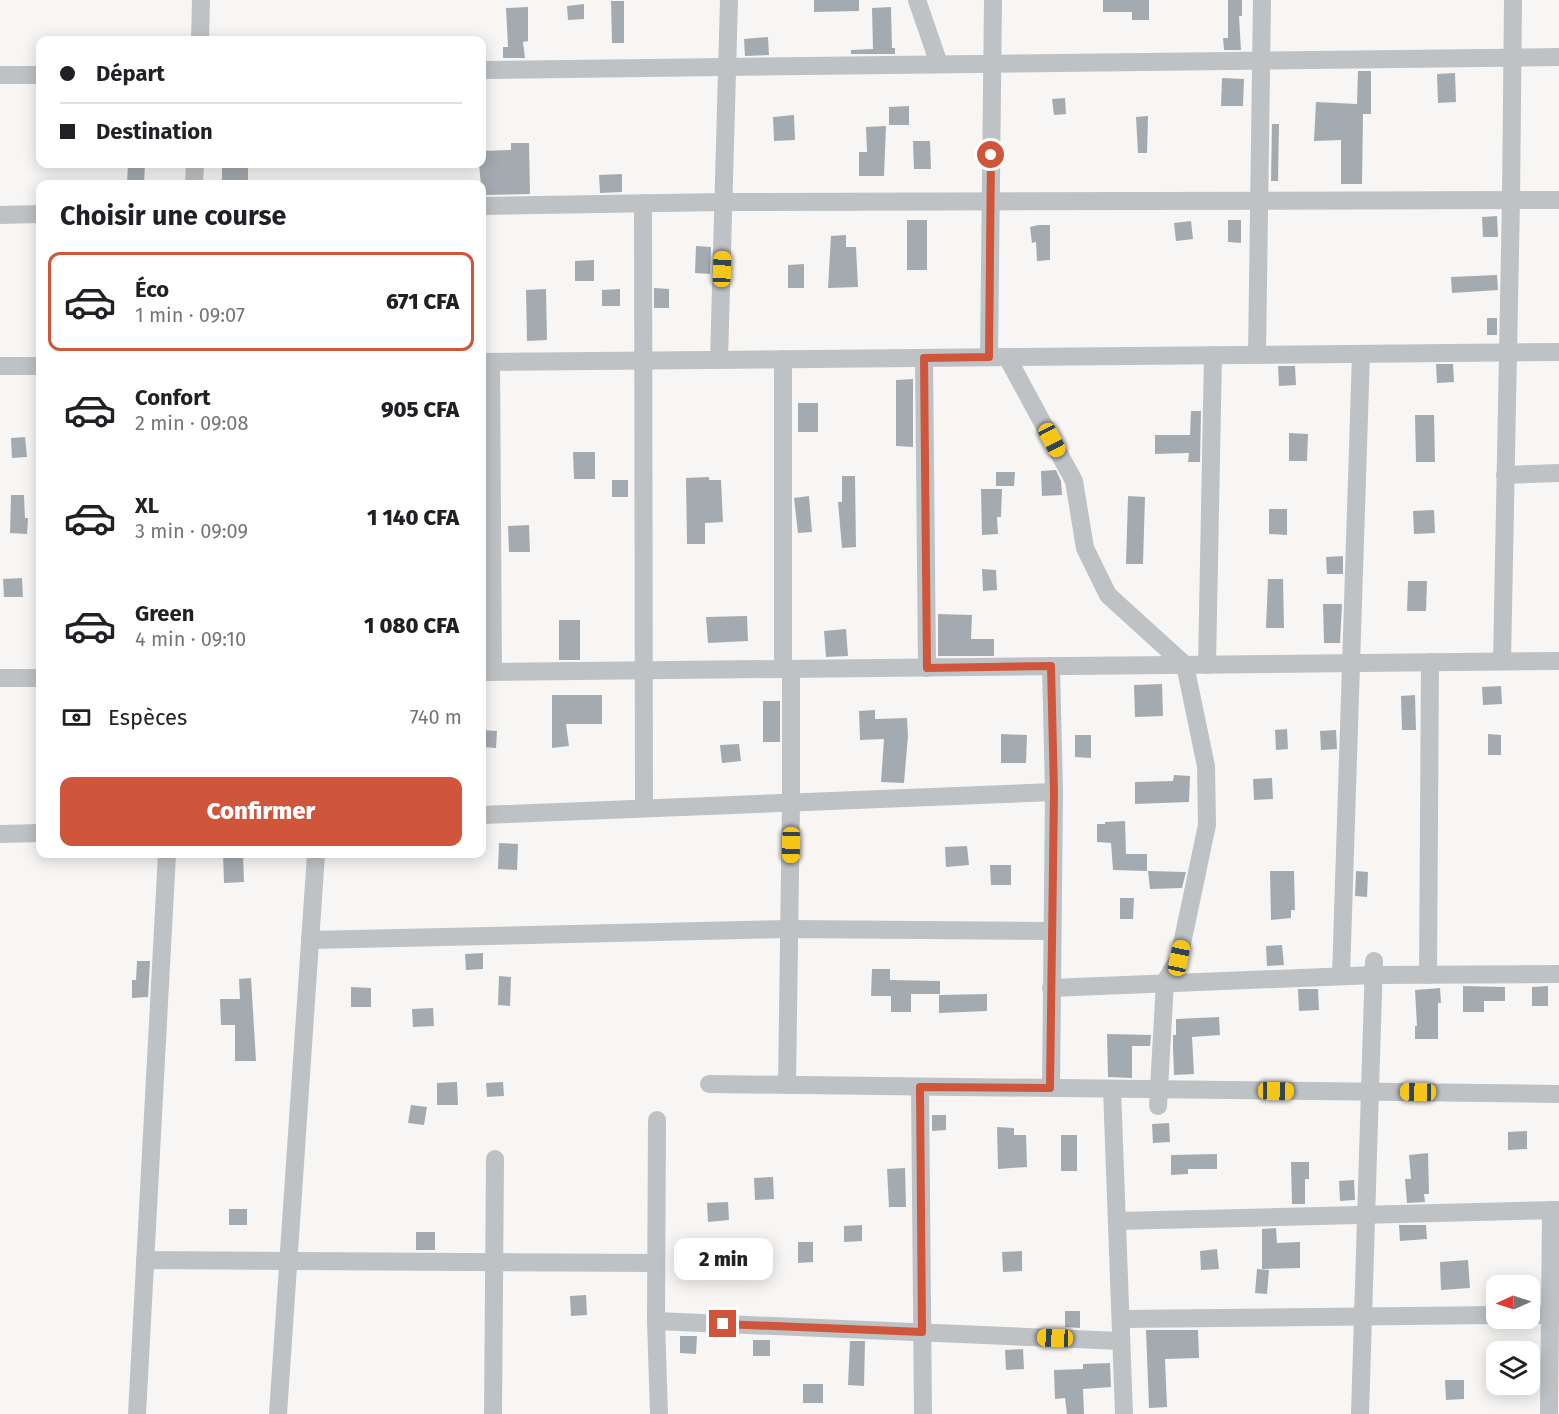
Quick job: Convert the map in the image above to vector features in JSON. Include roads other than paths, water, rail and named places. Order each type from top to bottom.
[{"type":"street","points":[[200,36],[201,0]]},
{"type":"street","points":[[719,360],[729,0]]},
{"type":"street","points":[[917,0],[939,64]]},
{"type":"street","points":[[993,0],[991,201],[998,357],[1074,481],[1084,548],[1108,596],[1185,665],[1206,766],[1207,825],[1179,958],[1166,982],[1158,1098]]},
{"type":"street","points":[[1257,355],[1262,0]]},
{"type":"street","points":[[1502,661],[1513,0]]},
{"type":"street","points":[[486,70],[1559,57]]},
{"type":"street","points":[[0,75],[36,75]]},
{"type":"street","points":[[486,206],[724,201],[1559,200]]},
{"type":"street","points":[[643,203],[644,808]]},
{"type":"street","points":[[0,215],[36,214]]},
{"type":"street","points":[[1559,352],[486,362],[487,672],[1559,661]]},
{"type":"street","points":[[1341,976],[1361,354]]},
{"type":"street","points":[[1207,665],[1213,355]]},
{"type":"street","points":[[924,358],[927,668]]},
{"type":"street","points":[[783,359],[791,802],[787,1085]]},
{"type":"street","points":[[0,366],[36,366]]},
{"type":"street","points":[[1505,474],[1559,473]]},
{"type":"street","points":[[1428,975],[1430,662]]},
{"type":"street","points":[[1050,1088],[1054,792],[1051,666]]},
{"type":"street","points":[[0,678],[36,678]]},
{"type":"street","points":[[486,815],[1054,792]]},
{"type":"street","points":[[0,834],[36,833]]},
{"type":"street","points":[[137,1414],[167,858]]},
{"type":"street","points":[[278,1414],[316,858]]},
{"type":"street","points":[[310,940],[789,929],[1052,931]]},
{"type":"street","points":[[1360,1414],[1374,968]]},
{"type":"street","points":[[1052,988],[1341,976],[1374,968],[1428,975],[1559,974]]},
{"type":"street","points":[[709,1084],[1112,1089],[1158,1098],[1370,1092],[1559,1094]]},
{"type":"street","points":[[920,1087],[923,1414]]},
{"type":"street","points":[[1112,1089],[1124,1414]]},
{"type":"street","points":[[657,1120],[656,1321],[659,1414]]},
{"type":"street","points":[[493,1414],[495,1159]]},
{"type":"street","points":[[1117,1221],[1555,1210],[1554,1315],[1549,1414]]},
{"type":"street","points":[[145,1260],[656,1263]]},
{"type":"street","points":[[1120,1319],[1486,1315]]},
{"type":"street","points":[[656,1321],[1121,1341]]}]
